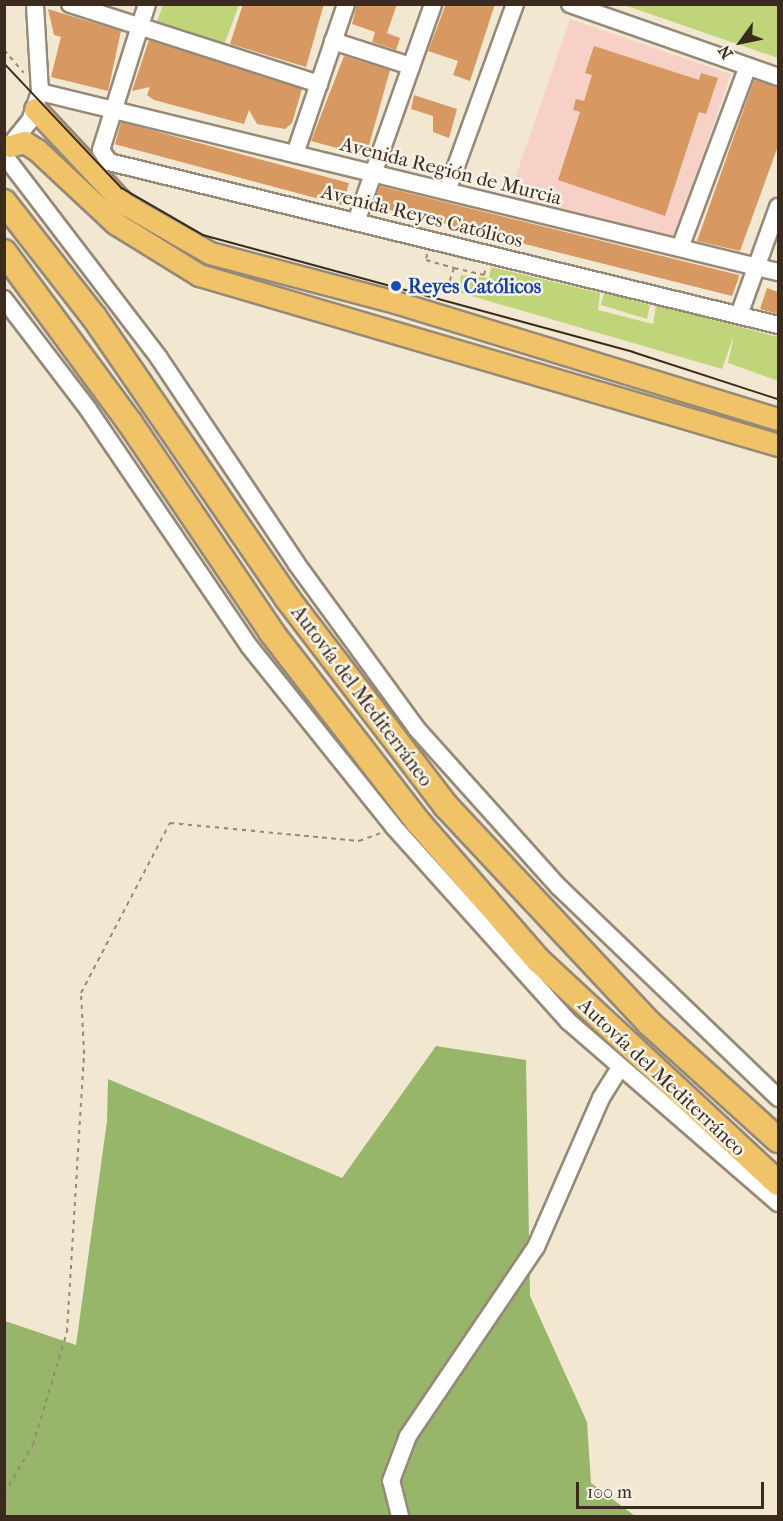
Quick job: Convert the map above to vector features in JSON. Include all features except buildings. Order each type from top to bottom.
[{"type":"highway","name":"Autovía del Mediterráneo","points":[[4,202],[94,317],[294,607],[446,806],[625,999],[778,1140]]},
{"type":"highway","name":"Autovía del Mediterráneo","points":[[4,252],[130,423],[272,633],[418,822],[539,961],[778,1183]]},
{"type":"main road","points":[[35,107],[76,188]]},
{"type":"main road","points":[[35,107],[123,203],[210,253],[395,302],[778,419]]},
{"type":"main road","points":[[6,151],[24,142],[37,150],[115,223],[199,274],[778,445]]},
{"type":"street","points":[[34,4],[35,107],[6,151],[159,358],[296,563],[417,729],[559,887],[778,1098]]},
{"type":"street","points":[[70,4],[319,84]]},
{"type":"street","name":"Avenida Reyes Católicos","points":[[147,4],[101,150],[108,162],[778,325]]},
{"type":"street","points":[[295,154],[346,4]]},
{"type":"street","points":[[356,222],[433,4]]},
{"type":"street","points":[[447,191],[515,4]]},
{"type":"street","points":[[570,4],[778,77]]},
{"type":"street","points":[[333,41],[411,66]]},
{"type":"street","points":[[680,248],[748,66]]},
{"type":"street","name":"Avenida Región de Murcia","points":[[35,107],[113,110],[778,272]]},
{"type":"street","points":[[739,315],[778,207]]},
{"type":"street","points":[[4,299],[88,409],[249,646],[394,827],[568,1021],[778,1203]]},
{"type":"street","points":[[400,1516],[391,1480],[408,1436],[536,1247],[601,1098],[620,1068]]},
{"type":"path","points":[[4,50],[35,107]]},
{"type":"path","points":[[431,240],[426,260],[454,268],[484,275],[489,254]]},
{"type":"path","points":[[446,292],[454,268]]},
{"type":"path","points":[[4,1493],[33,1445],[67,1332],[84,1054],[81,993],[170,823],[359,842],[394,827]]},
{"type":"shaded area","points":[[570,19],[731,74],[670,252],[509,197]]},
{"type":"green space","points":[[163,5],[239,5],[224,45],[156,24]]},
{"type":"green space","points":[[624,5],[778,5],[778,58]]},
{"type":"green space","points":[[491,267],[600,293],[598,310],[653,324],[656,305],[778,337],[778,381],[728,363],[734,335],[722,369],[458,292],[461,275],[489,278]]},
{"type":"green space","points":[[604,293],[650,305],[647,319],[601,305]]},
{"type":"green space","points":[[436,1046],[526,1060],[530,1296],[587,1422],[591,1483],[635,1516],[5,1516],[5,1321],[76,1345],[107,1121],[108,1079],[342,1178]]},
{"type":"tram line","points":[[4,63],[122,188],[203,235],[633,352],[778,399]]},
{"type":"place","name":"Reyes Católicos","points":[[396,286]]}]
